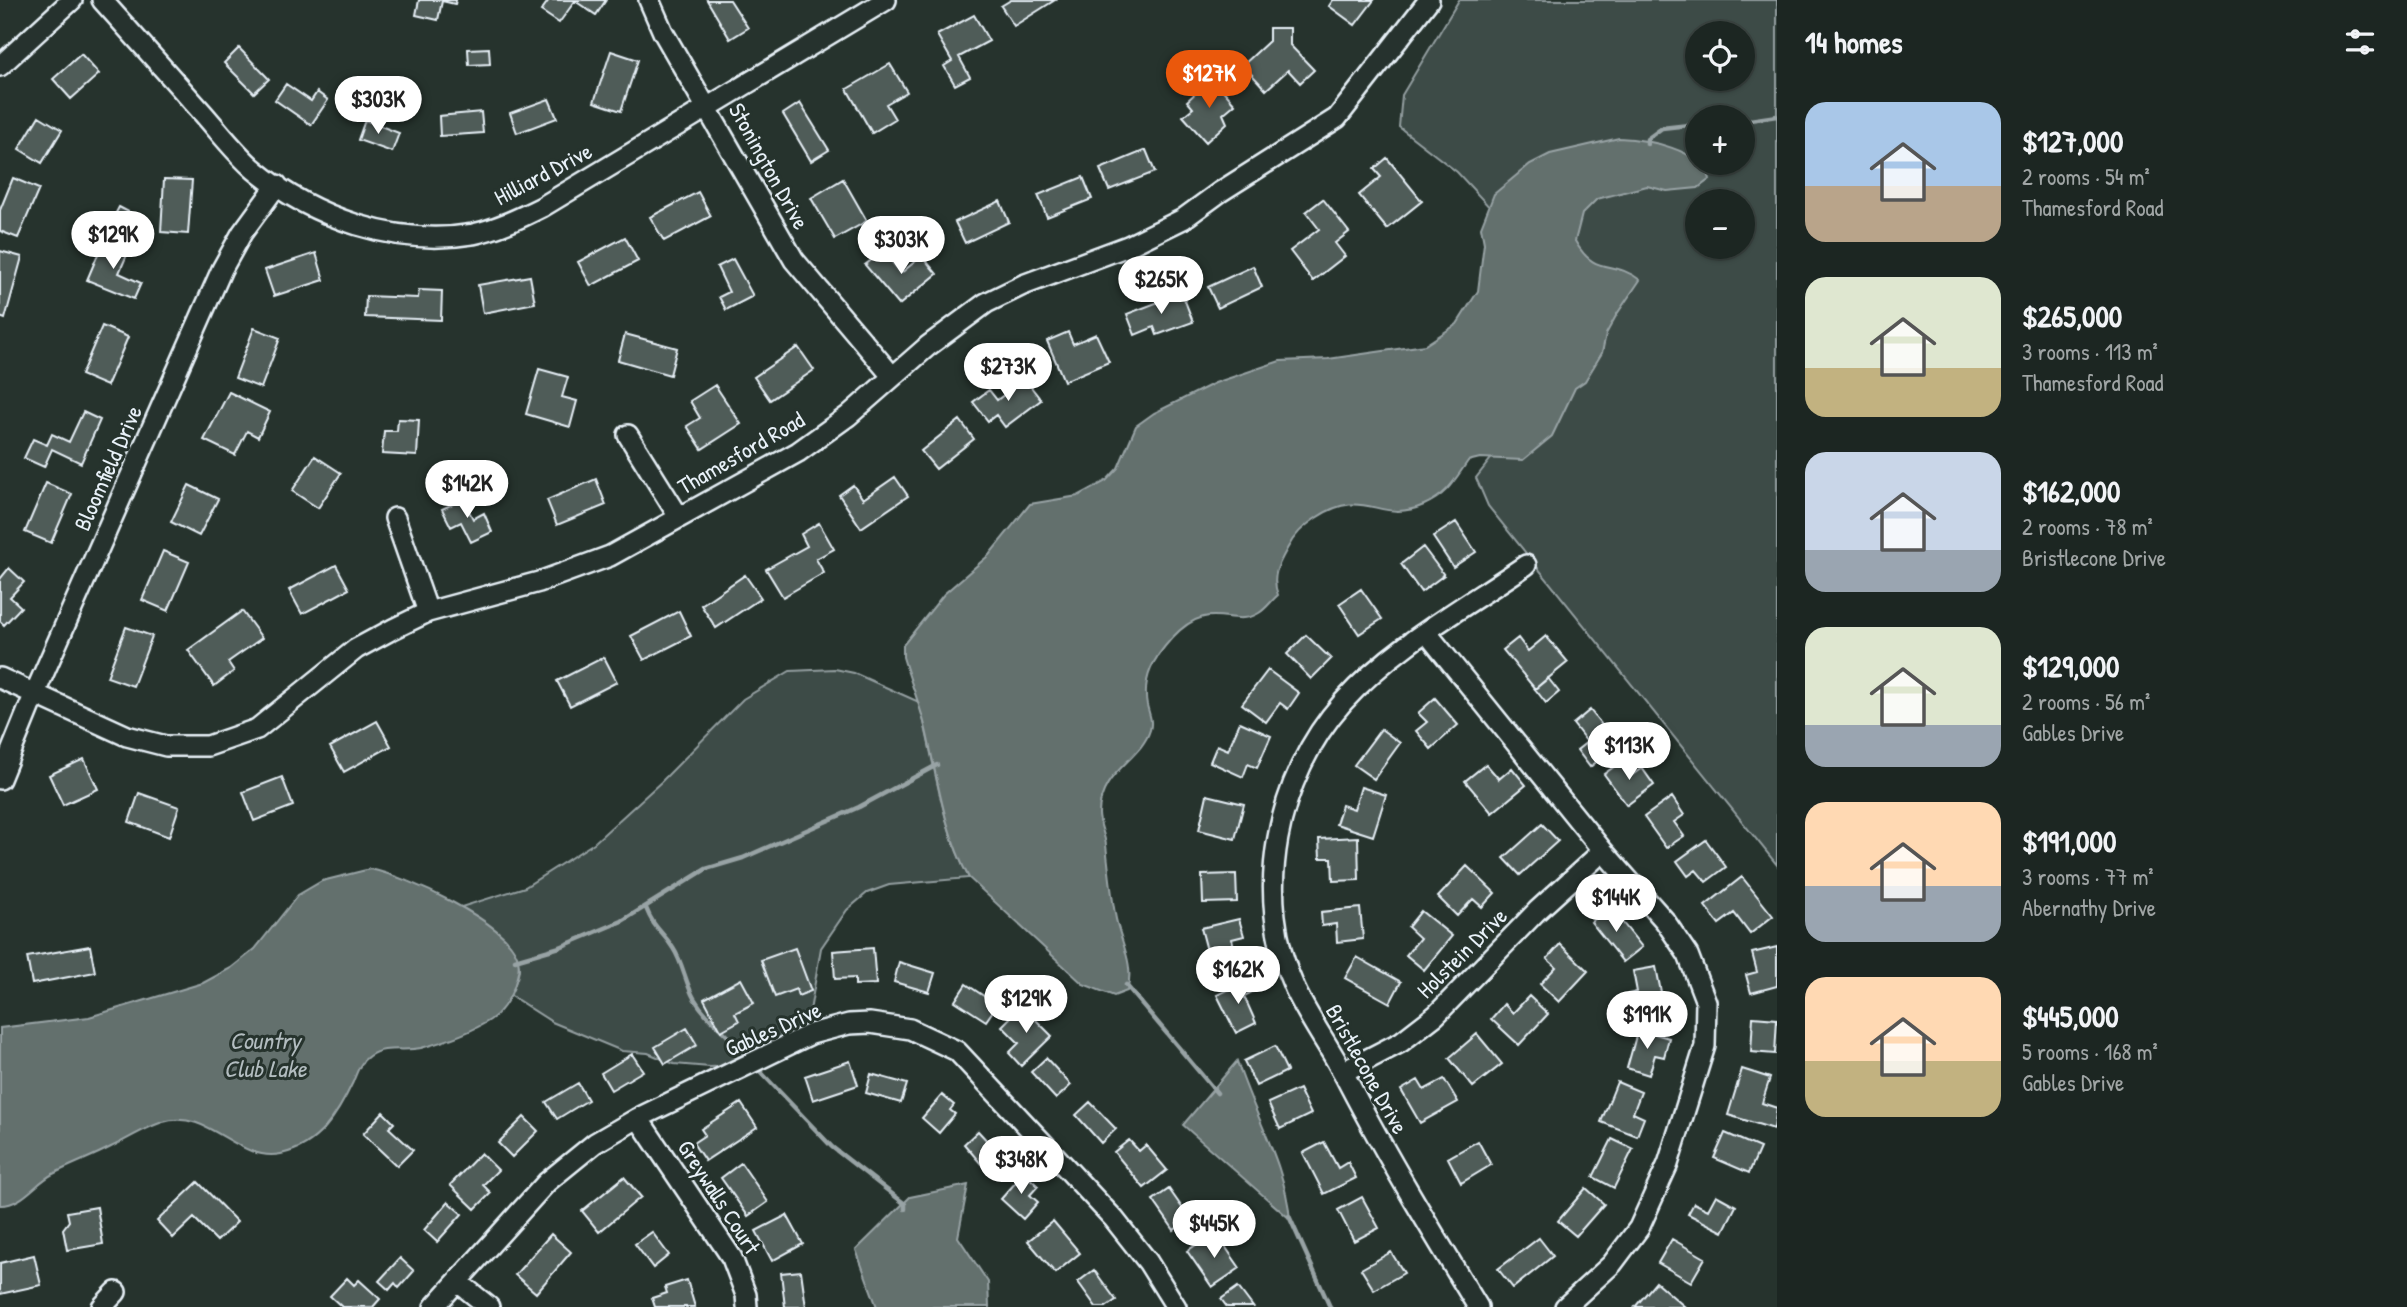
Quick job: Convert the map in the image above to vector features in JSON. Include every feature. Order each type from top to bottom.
[{"type":"street","points":[[0,66],[72,0]]},
{"type":"street","name":"Hilliard Drive","points":[[102,0],[246,161],[277,186],[313,209],[367,227],[408,234],[473,233],[542,207],[886,0]]},
{"type":"street","name":"Stonington Drive","points":[[649,0],[663,32],[794,260],[891,376]]},
{"type":"street","name":"Thamesford Road","points":[[0,678],[146,742],[187,748],[208,746],[257,729],[356,649],[428,611],[575,570],[610,556],[798,452],[848,416],[891,376],[986,303],[1023,285],[1128,246],[1183,219],[1220,192],[1337,118],[1429,0]]},
{"type":"street","name":"Bloomfield Drive","points":[[0,779],[35,693],[222,269],[242,233],[277,186]]},
{"type":"street","points":[[628,435],[679,517]]},
{"type":"street","points":[[395,519],[428,611]]},
{"type":"street","name":"Bristlecone Drive","points":[[1478,1307],[1392,1166],[1295,988],[1282,951],[1276,922],[1275,855],[1292,783],[1321,730],[1343,702],[1377,669],[1526,565]]},
{"type":"street","points":[[1427,633],[1603,851],[1665,921],[1688,955],[1706,1002],[1705,1046],[1675,1145],[1639,1228],[1612,1264],[1564,1307]]},
{"type":"street","name":"Holstein Drive","points":[[1343,1072],[1401,1042],[1436,1015],[1537,911],[1603,851]]},
{"type":"street","name":"Gables Drive","points":[[435,1307],[547,1182],[570,1161],[638,1118],[829,1028],[870,1023],[911,1029],[957,1051],[1114,1219],[1148,1262],[1176,1307]]},
{"type":"street","name":"Greywalls Court","points":[[638,1118],[732,1258],[746,1295],[747,1307]]},
{"type":"street","points":[[458,1282],[489,1307]]},
{"type":"street","points":[[102,1307],[116,1292]]},
{"type":"shaded area","points":[[1459,0],[1777,0],[1777,865],[1488,506],[1476,478],[1504,442],[1517,237],[1457,172],[1399,127],[1402,95]]},
{"type":"shaded area","points":[[835,669],[854,673],[919,702],[951,836],[969,878],[889,885],[867,893],[847,910],[821,948],[807,1028],[754,1065],[710,1067],[674,1064],[648,1053],[622,1051],[552,1022],[510,995],[519,969],[513,949],[498,932],[461,907],[525,887],[594,843],[661,782],[743,699],[790,671]]},
{"type":"water","points":[[1619,138],[1643,141],[1685,153],[1685,175],[1708,175],[1710,179],[1698,188],[1667,191],[1647,186],[1597,199],[1582,214],[1575,241],[1590,260],[1621,270],[1640,280],[1606,334],[1602,353],[1585,381],[1575,388],[1552,436],[1523,460],[1480,458],[1468,461],[1444,492],[1424,505],[1395,511],[1347,505],[1316,518],[1299,532],[1290,544],[1277,571],[1275,582],[1278,595],[1264,609],[1249,617],[1209,616],[1198,619],[1172,638],[1160,653],[1151,668],[1146,686],[1150,730],[1138,750],[1106,787],[1099,814],[1116,919],[1128,963],[1127,991],[1114,996],[1083,984],[969,878],[948,826],[925,724],[903,657],[903,645],[944,594],[989,555],[1030,504],[1078,496],[1106,481],[1118,468],[1136,426],[1154,413],[1215,383],[1280,361],[1328,359],[1425,345],[1457,324],[1478,291],[1484,243],[1481,227],[1494,194],[1530,164],[1550,154]]},
{"type":"water","name":"Country Club Lake","points":[[370,869],[429,890],[452,902],[494,929],[509,943],[517,956],[518,972],[510,997],[494,1017],[474,1029],[438,1043],[415,1049],[381,1051],[369,1056],[361,1064],[334,1117],[317,1136],[294,1150],[265,1155],[250,1151],[195,1122],[163,1122],[53,1174],[15,1202],[0,1205],[0,1028],[89,1017],[203,983],[231,968],[255,949],[298,895],[322,881]]},
{"type":"water","points":[[1237,1061],[1276,1159],[1290,1219],[1183,1125]]},
{"type":"water","points":[[968,1185],[958,1237],[988,1282],[989,1307],[877,1307],[856,1250],[910,1197]]},
{"type":"building","points":[[419,0],[456,0],[455,4],[442,1],[438,20],[416,15]]},
{"type":"building","points":[[549,0],[606,0],[596,15],[575,1],[559,23],[541,11]]},
{"type":"building","points":[[707,0],[730,0],[748,28],[730,39]]},
{"type":"building","points":[[1011,0],[1055,0],[1014,26],[1001,6]]},
{"type":"building","points":[[1333,0],[1374,0],[1355,25],[1329,6]]},
{"type":"building","points":[[974,15],[989,41],[959,57],[970,77],[955,85],[944,66],[952,61],[937,35]]},
{"type":"building","points":[[1269,28],[1290,28],[1290,45],[1314,70],[1300,83],[1288,70],[1266,90],[1243,65],[1269,41]]},
{"type":"building","points":[[239,48],[269,79],[254,93],[224,63]]},
{"type":"building","points":[[489,48],[490,64],[469,65],[468,49]]},
{"type":"building","points":[[611,51],[638,60],[621,111],[594,102]]},
{"type":"building","points":[[81,54],[99,74],[71,99],[53,79]]},
{"type":"building","points":[[890,64],[907,92],[886,104],[895,119],[872,133],[847,89]]},
{"type":"building","points":[[1212,78],[1235,104],[1223,114],[1227,123],[1206,142],[1183,116],[1193,108],[1187,101]]},
{"type":"building","points":[[286,84],[311,101],[317,92],[328,100],[311,125],[275,100]]},
{"type":"building","points":[[549,99],[557,118],[517,133],[510,113]]},
{"type":"building","points":[[800,103],[829,150],[811,161],[783,114]]},
{"type":"building","points":[[481,112],[483,133],[440,136],[439,116]]},
{"type":"building","points":[[39,116],[62,130],[42,163],[19,149]]},
{"type":"building","points":[[365,120],[399,133],[392,152],[358,140]]},
{"type":"building","points":[[1146,150],[1155,172],[1109,190],[1100,169]]},
{"type":"building","points":[[1387,158],[1422,201],[1387,229],[1359,195],[1381,177],[1374,169]]},
{"type":"building","points":[[1083,177],[1092,199],[1047,217],[1038,195]]},
{"type":"building","points":[[13,178],[39,189],[18,238],[0,231],[0,210]]},
{"type":"building","points":[[164,179],[192,180],[188,234],[161,232]]},
{"type":"building","points":[[843,179],[867,221],[835,239],[811,198]]},
{"type":"building","points":[[698,192],[711,216],[664,241],[650,217]]},
{"type":"building","points":[[1323,199],[1349,232],[1335,243],[1345,256],[1313,281],[1290,251],[1319,229],[1306,212]]},
{"type":"building","points":[[1000,201],[1009,222],[965,243],[955,222]]},
{"type":"building","points":[[119,207],[142,219],[134,236],[110,224]]},
{"type":"building","points":[[625,237],[638,261],[591,286],[578,262]]},
{"type":"building","points":[[104,240],[129,250],[119,273],[141,283],[134,299],[87,280]]},
{"type":"building","points":[[0,251],[22,257],[5,319],[0,317]]},
{"type":"building","points":[[883,251],[901,273],[922,256],[937,274],[899,305],[865,265]]},
{"type":"building","points":[[316,253],[324,280],[274,296],[265,270]]},
{"type":"building","points":[[733,259],[753,296],[726,310],[719,297],[729,292],[717,267]]},
{"type":"building","points":[[1253,266],[1262,287],[1218,308],[1208,287]]},
{"type":"building","points":[[530,276],[535,303],[483,313],[478,285]]},
{"type":"building","points":[[419,290],[442,291],[441,320],[365,317],[366,296],[418,298]]},
{"type":"building","points":[[1182,293],[1193,322],[1157,335],[1154,327],[1135,335],[1127,314]]},
{"type":"building","points":[[102,326],[128,337],[107,386],[81,375]]},
{"type":"building","points":[[254,328],[280,338],[261,388],[235,378]]},
{"type":"building","points":[[1068,332],[1073,344],[1096,334],[1109,362],[1064,381],[1047,341]]},
{"type":"building","points":[[625,334],[677,348],[670,375],[618,360]]},
{"type":"building","points":[[798,347],[814,370],[770,400],[754,377]]},
{"type":"building","points":[[539,369],[568,377],[562,397],[577,401],[570,427],[526,414]]},
{"type":"building","points":[[1025,379],[1041,400],[1005,427],[996,415],[988,421],[973,402],[989,390],[997,400]]},
{"type":"building","points":[[715,385],[741,424],[702,449],[687,426],[700,418],[690,401]]},
{"type":"building","points":[[229,392],[270,412],[258,437],[247,431],[235,455],[204,440]]},
{"type":"building","points":[[83,412],[100,420],[81,463],[52,449],[44,467],[24,458],[33,439],[47,445],[52,434],[69,442]]},
{"type":"building","points":[[398,419],[419,420],[417,456],[382,454],[384,431],[397,431]]},
{"type":"building","points":[[960,420],[974,439],[936,469],[921,451]]},
{"type":"building","points":[[315,456],[341,473],[318,508],[292,491]]},
{"type":"building","points":[[895,477],[908,496],[861,528],[839,495],[853,485],[863,499]]},
{"type":"building","points":[[596,479],[606,505],[557,525],[547,500]]},
{"type":"building","points":[[46,483],[72,494],[51,543],[25,532]]},
{"type":"building","points":[[189,485],[218,499],[199,536],[171,522]]},
{"type":"building","points":[[463,499],[473,519],[484,513],[492,532],[471,542],[461,522],[451,527],[442,509]]},
{"type":"building","points":[[1456,522],[1476,552],[1453,567],[1433,537]]},
{"type":"building","points":[[819,523],[834,549],[816,559],[824,573],[783,597],[766,569],[807,546],[801,534]]},
{"type":"building","points":[[1423,547],[1444,575],[1421,592],[1401,564]]},
{"type":"building","points":[[163,551],[189,562],[168,611],[142,600]]},
{"type":"building","points":[[336,565],[349,589],[302,614],[289,590]]},
{"type":"building","points":[[9,568],[24,582],[10,597],[21,607],[4,625],[0,621],[0,579]]},
{"type":"building","points":[[745,575],[761,598],[716,628],[701,605]]},
{"type":"building","points":[[1361,589],[1382,619],[1359,634],[1339,604]]},
{"type":"building","points":[[242,611],[262,638],[228,662],[234,671],[214,686],[188,650]]},
{"type":"building","points":[[679,611],[691,636],[644,660],[631,636]]},
{"type":"building","points":[[126,627],[152,636],[133,686],[107,677]]},
{"type":"building","points":[[1306,635],[1331,659],[1311,679],[1287,654]]},
{"type":"building","points":[[1546,636],[1568,662],[1535,689],[1503,650],[1518,638],[1528,651]]},
{"type":"building","points":[[604,657],[617,682],[570,706],[557,681]]},
{"type":"building","points":[[1268,670],[1299,693],[1288,709],[1280,703],[1266,722],[1242,704]]},
{"type":"building","points":[[1548,678],[1559,692],[1546,703],[1535,689]]},
{"type":"building","points":[[1435,698],[1458,725],[1431,749],[1416,731],[1427,722],[1418,713]]},
{"type":"building","points":[[1590,710],[1618,745],[1590,767],[1577,750],[1587,742],[1573,724]]},
{"type":"building","points":[[377,721],[391,746],[344,772],[330,747]]},
{"type":"building","points":[[1240,722],[1271,736],[1257,768],[1248,764],[1243,777],[1210,762],[1217,745],[1228,750]]},
{"type":"building","points":[[1381,729],[1400,743],[1374,779],[1354,765]]},
{"type":"building","points":[[84,759],[98,789],[63,805],[49,775]]},
{"type":"building","points":[[1622,761],[1632,775],[1642,768],[1654,785],[1627,805],[1604,774]]},
{"type":"building","points":[[1486,764],[1499,779],[1512,768],[1526,785],[1492,813],[1465,781]]},
{"type":"building","points":[[282,777],[293,806],[254,821],[243,792]]},
{"type":"building","points":[[1361,787],[1386,795],[1373,836],[1336,824],[1342,805],[1354,809]]},
{"type":"building","points":[[139,793],[179,807],[169,837],[129,822]]},
{"type":"building","points":[[1207,795],[1244,804],[1235,839],[1199,830]]},
{"type":"building","points":[[1672,797],[1684,815],[1674,822],[1684,836],[1666,848],[1644,817]]},
{"type":"building","points":[[1542,824],[1558,841],[1520,875],[1504,858]]},
{"type":"building","points":[[1358,837],[1359,880],[1333,881],[1332,858],[1320,858],[1319,839]]},
{"type":"building","points":[[1706,840],[1726,867],[1706,882],[1696,870],[1688,876],[1677,861]]},
{"type":"building","points":[[1467,866],[1495,893],[1482,907],[1473,899],[1457,916],[1438,897]]},
{"type":"building","points":[[1236,874],[1237,902],[1203,903],[1202,875]]},
{"type":"building","points":[[1742,877],[1773,916],[1750,934],[1734,913],[1719,924],[1705,906]]},
{"type":"building","points":[[1610,907],[1642,947],[1623,962],[1591,922]]},
{"type":"building","points":[[1360,908],[1363,939],[1337,942],[1336,924],[1322,926],[1321,912]]},
{"type":"building","points":[[1421,911],[1452,936],[1424,970],[1406,955],[1420,938],[1408,927]]},
{"type":"building","points":[[1239,919],[1244,936],[1232,939],[1236,956],[1210,962],[1201,928]]},
{"type":"building","points":[[1560,944],[1588,971],[1559,1002],[1540,984],[1556,967],[1547,959]]},
{"type":"building","points":[[90,946],[95,972],[32,984],[27,957]]},
{"type":"building","points":[[1777,947],[1777,986],[1751,993],[1746,975],[1757,972],[1752,953]]},
{"type":"building","points":[[795,948],[811,991],[798,996],[796,989],[775,997],[761,960]]},
{"type":"building","points":[[873,948],[876,984],[855,985],[855,978],[835,979],[833,951]]},
{"type":"building","points":[[1357,957],[1401,982],[1390,1003],[1345,978]]},
{"type":"building","points":[[899,962],[935,973],[929,992],[894,982]]},
{"type":"building","points":[[1656,967],[1664,1007],[1632,1014],[1628,994],[1637,992],[1633,971]]},
{"type":"building","points":[[741,979],[754,1003],[735,1013],[739,1021],[721,1031],[704,999]]},
{"type":"building","points":[[1249,980],[1254,991],[1244,996],[1256,1023],[1236,1033],[1217,995]]},
{"type":"building","points":[[966,984],[997,1005],[986,1021],[955,1001]]},
{"type":"building","points":[[1529,996],[1548,1014],[1519,1045],[1491,1019],[1504,1004],[1513,1013]]},
{"type":"building","points":[[1022,1006],[1052,1036],[1021,1066],[1009,1053],[1019,1043],[1002,1026]]},
{"type":"building","points":[[1753,1017],[1777,1019],[1775,1054],[1751,1052]]},
{"type":"building","points":[[687,1028],[697,1045],[665,1064],[655,1047]]},
{"type":"building","points":[[1638,1029],[1669,1038],[1664,1057],[1655,1055],[1649,1075],[1627,1068]]},
{"type":"building","points":[[1477,1034],[1502,1064],[1473,1087],[1449,1058]]},
{"type":"building","points":[[1275,1046],[1287,1071],[1256,1086],[1244,1061]]},
{"type":"building","points":[[632,1054],[643,1071],[611,1090],[601,1073]]},
{"type":"building","points":[[1046,1058],[1071,1085],[1056,1099],[1031,1072]]},
{"type":"building","points":[[850,1061],[858,1085],[813,1100],[805,1076]]},
{"type":"building","points":[[1742,1069],[1770,1078],[1762,1103],[1777,1108],[1774,1129],[1728,1115]]},
{"type":"building","points":[[871,1074],[907,1084],[901,1103],[866,1093]]},
{"type":"building","points":[[1444,1079],[1458,1102],[1420,1123],[1401,1090],[1418,1080],[1424,1090]]},
{"type":"building","points":[[1617,1082],[1641,1092],[1633,1113],[1644,1118],[1637,1136],[1601,1122]]},
{"type":"building","points":[[578,1083],[588,1100],[557,1119],[546,1102]]},
{"type":"building","points":[[1299,1089],[1311,1114],[1280,1129],[1268,1103]]},
{"type":"building","points":[[942,1095],[954,1105],[950,1110],[955,1114],[939,1133],[922,1118]]},
{"type":"building","points":[[1090,1102],[1116,1129],[1101,1143],[1076,1115]]},
{"type":"building","points":[[741,1103],[757,1127],[705,1161],[693,1143],[705,1135],[701,1129]]},
{"type":"building","points":[[383,1112],[394,1123],[389,1128],[413,1150],[397,1166],[363,1134]]},
{"type":"building","points":[[524,1117],[538,1131],[512,1157],[498,1143]]},
{"type":"building","points":[[978,1131],[1003,1158],[988,1172],[964,1144]]},
{"type":"building","points":[[1725,1133],[1760,1148],[1749,1173],[1714,1158]]},
{"type":"building","points":[[1612,1139],[1633,1149],[1614,1188],[1593,1177]]},
{"type":"building","points":[[1129,1140],[1139,1151],[1146,1145],[1167,1170],[1144,1188],[1114,1152]]},
{"type":"building","points":[[1478,1141],[1491,1165],[1461,1183],[1448,1158]]},
{"type":"building","points":[[1324,1142],[1338,1168],[1348,1162],[1356,1178],[1324,1194],[1303,1153]]},
{"type":"building","points":[[481,1153],[498,1170],[483,1185],[491,1193],[475,1209],[450,1185]]},
{"type":"building","points":[[741,1163],[768,1202],[748,1216],[721,1178]]},
{"type":"building","points":[[1024,1173],[1038,1186],[1030,1195],[1038,1202],[1023,1219],[1001,1199]]},
{"type":"building","points":[[624,1177],[641,1197],[599,1232],[582,1211]]},
{"type":"building","points":[[198,1182],[237,1222],[217,1241],[194,1218],[173,1238],[157,1221]]},
{"type":"building","points":[[1586,1188],[1604,1204],[1576,1236],[1558,1221]]},
{"type":"building","points":[[1169,1189],[1190,1219],[1174,1230],[1153,1200]]},
{"type":"building","points":[[1716,1195],[1736,1206],[1723,1232],[1688,1214],[1694,1203],[1708,1210]]},
{"type":"building","points":[[1362,1197],[1379,1228],[1354,1241],[1338,1210]]},
{"type":"building","points":[[448,1202],[462,1214],[437,1242],[424,1230]]},
{"type":"building","points":[[97,1207],[103,1244],[67,1250],[63,1229],[69,1221],[67,1212]]},
{"type":"building","points":[[787,1215],[803,1244],[772,1261],[756,1231]]},
{"type":"building","points":[[1053,1221],[1080,1253],[1055,1273],[1028,1241]]},
{"type":"building","points":[[652,1232],[669,1255],[653,1268],[635,1244]]},
{"type":"building","points":[[1215,1232],[1240,1268],[1212,1287],[1187,1251]]},
{"type":"building","points":[[551,1234],[571,1252],[536,1293],[515,1275]]},
{"type":"building","points":[[1539,1238],[1553,1256],[1513,1288],[1498,1269]]},
{"type":"building","points":[[1672,1239],[1705,1258],[1691,1282],[1658,1263]]},
{"type":"building","points":[[1391,1252],[1404,1273],[1374,1290],[1361,1269]]},
{"type":"building","points":[[34,1255],[41,1285],[0,1294],[0,1263]]},
{"type":"building","points":[[400,1258],[414,1271],[399,1288],[395,1283],[389,1290],[379,1281]]},
{"type":"building","points":[[1094,1270],[1116,1300],[1106,1307],[1096,1307],[1078,1282]]},
{"type":"building","points":[[801,1271],[806,1307],[785,1307],[781,1273]]},
{"type":"building","points":[[347,1278],[354,1285],[359,1280],[380,1299],[373,1307],[342,1307],[330,1296]]},
{"type":"building","points":[[687,1280],[695,1307],[655,1307],[652,1298],[667,1293],[665,1287]]},
{"type":"building","points":[[1656,1282],[1685,1307],[1635,1307]]},
{"type":"building","points":[[1238,1287],[1253,1307],[1227,1307],[1221,1299]]},
{"type":"waterway","points":[[1755,119],[1777,116]]},
{"type":"waterway","points":[[1647,144],[1647,139],[1662,128],[1685,125]]},
{"type":"waterway","points":[[515,960],[560,947],[622,921],[706,869],[743,858],[859,807],[937,765]]},
{"type":"waterway","points":[[646,908],[676,954],[700,1007],[748,1058]]},
{"type":"waterway","points":[[1126,985],[1217,1093]]},
{"type":"waterway","points":[[756,1067],[832,1147],[905,1204],[905,1209]]},
{"type":"waterway","points":[[1289,1216],[1330,1307]]}]
